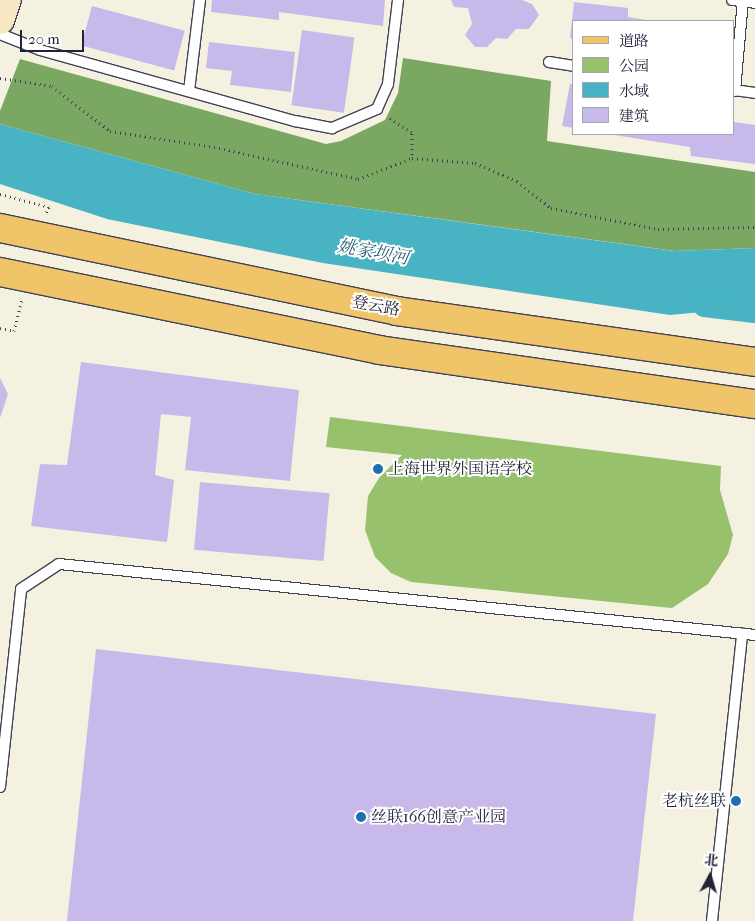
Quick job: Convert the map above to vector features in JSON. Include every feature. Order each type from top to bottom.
[{"type":"main road","points":[[0,20],[7,0]]},
{"type":"main road","name":"登云路","points":[[0,228],[397,311],[714,358],[755,362]]},
{"type":"main road","points":[[0,272],[379,350],[706,399],[755,404]]},
{"type":"lane","points":[[189,91],[200,0]]},
{"type":"lane","points":[[0,34],[40,50],[295,121],[332,128],[377,109],[388,84],[398,0]]},
{"type":"lane","points":[[732,0],[755,3]]},
{"type":"lane","points":[[742,1],[735,90],[755,94]]},
{"type":"lane","points":[[549,62],[572,66]]},
{"type":"lane","points":[[0,787],[21,589],[59,564],[755,635]]},
{"type":"lane","points":[[712,921],[742,634]]},
{"type":"path","points":[[0,78],[52,86],[110,131],[214,147],[358,179],[412,158],[475,163],[517,181],[551,208],[658,229],[755,227]]},
{"type":"path","points":[[377,109],[412,133],[412,158]]},
{"type":"path","points":[[0,328],[14,331],[28,278]]},
{"type":"green space","points":[[403,58],[551,81],[547,141],[755,172],[755,248],[675,251],[255,194],[0,124],[0,111],[20,59],[326,144],[341,141],[385,120],[398,93]]},
{"type":"green space","points":[[330,417],[721,466],[720,490],[733,535],[728,554],[708,584],[672,608],[411,582],[391,573],[375,557],[365,530],[368,496],[379,478],[402,455],[326,447]]},
{"type":"water","points":[[0,124],[255,194],[674,251],[755,248],[755,307],[670,315],[323,263],[107,219],[0,184]]},
{"type":"building","points":[[212,0],[385,0],[383,26],[279,12],[279,20],[211,12]]},
{"type":"building","points":[[451,0],[522,0],[532,4],[539,15],[529,29],[516,29],[507,39],[496,38],[487,47],[475,47],[465,35],[472,24],[468,8],[454,7]]},
{"type":"building","points":[[574,2],[628,8],[628,17],[647,20],[572,20]]},
{"type":"building","points":[[92,6],[185,31],[174,70],[81,46]]},
{"type":"building","points":[[572,20],[572,38],[570,38]]},
{"type":"building","points":[[302,30],[354,37],[344,113],[291,105]]},
{"type":"building","points":[[209,42],[295,52],[291,92],[230,85],[232,71],[206,68]]},
{"type":"building","points":[[570,84],[572,84],[572,128],[562,126]]},
{"type":"building","points":[[735,122],[755,125],[755,164],[691,156],[690,147],[614,135],[735,135]]},
{"type":"building","points":[[81,362],[299,390],[290,481],[185,470],[191,417],[161,414],[155,475],[174,480],[167,542],[31,526],[40,464],[67,465]]},
{"type":"building","points":[[0,378],[8,394],[0,418]]},
{"type":"building","points":[[200,482],[330,493],[324,561],[194,550]]},
{"type":"building","name":"丝联166创意产业园","points":[[96,649],[656,714],[633,921],[67,921]]},
{"type":"waterway","name":"姚家坝河","points":[[704,306],[755,312]]},
{"type":"place","name":"上海世界外国语学校","points":[[378,469]]},
{"type":"place","name":"老杭丝联","points":[[736,801]]},
{"type":"place","name":"丝联166创意产业园","points":[[361,817]]}]
